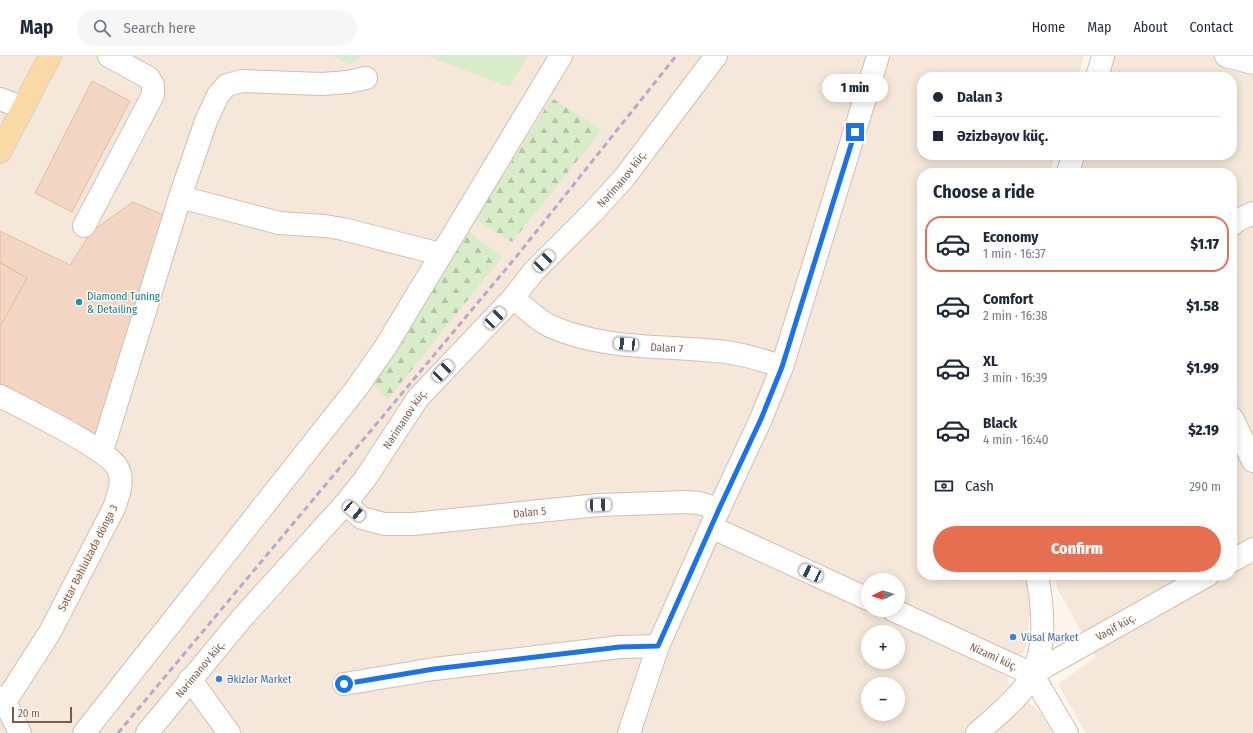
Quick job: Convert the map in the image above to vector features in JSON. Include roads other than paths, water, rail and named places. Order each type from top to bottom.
[{"type":"main road","points":[[0,152],[50,56]]},
{"type":"street","points":[[84,226],[153,95],[153,85],[149,78],[109,56]]},
{"type":"street","points":[[84,733],[356,389],[386,346],[440,254],[561,56]]},
{"type":"street","name":"Nərimanov küç.","points":[[147,733],[190,679],[242,618],[345,504],[365,479],[418,398],[513,298],[534,271],[593,212],[624,178],[716,56]]},
{"type":"street","points":[[629,733],[658,646],[761,419],[782,367],[878,56]]},
{"type":"street","points":[[1098,72],[1103,56]]},
{"type":"street","points":[[1226,56],[1253,63]]},
{"type":"street","points":[[102,451],[180,197],[206,121],[218,95],[227,85],[242,81],[322,84],[348,82],[366,78]]},
{"type":"street","points":[[0,99],[23,108]]},
{"type":"street","points":[[180,197],[279,223],[325,226],[343,229],[440,254]]},
{"type":"street","points":[[1237,221],[1253,213]]},
{"type":"street","name":"Dalan 7","points":[[513,298],[548,325],[572,335],[612,343],[727,352],[755,358],[782,367]]},
{"type":"street","name":"Səttar Bəhlulzadə döngə 3","points":[[0,396],[102,451],[118,467],[121,487],[114,508],[7,714]]},
{"type":"street","points":[[1237,428],[1253,461]]},
{"type":"street","name":"Dalan 5","points":[[345,504],[362,518],[384,524],[413,524],[599,505],[686,502],[699,503],[715,518]]},
{"type":"street","points":[[715,518],[861,595]]},
{"type":"street","points":[[1237,558],[1253,549]]},
{"type":"street","points":[[1038,580],[1043,614],[1043,628],[1041,647],[1032,674],[1067,733]]},
{"type":"street","name":"Vaqif küç.","points":[[977,733],[1017,696],[1032,674],[1199,580]]},
{"type":"street","name":"Nizami küç.","points":[[905,616],[1032,674]]},
{"type":"street","points":[[344,684],[434,669],[620,647],[658,646]]},
{"type":"street","points":[[190,679],[229,733]]},
{"type":"railway","points":[[118,733],[516,257],[676,56]]},
{"type":"place","name":"Diamond Tuning & Detailing","points":[[79,302]]},
{"type":"place","name":"Vüsal Market","points":[[1013,637]]},
{"type":"place","name":"Əkizlər Market","points":[[219,679]]}]
